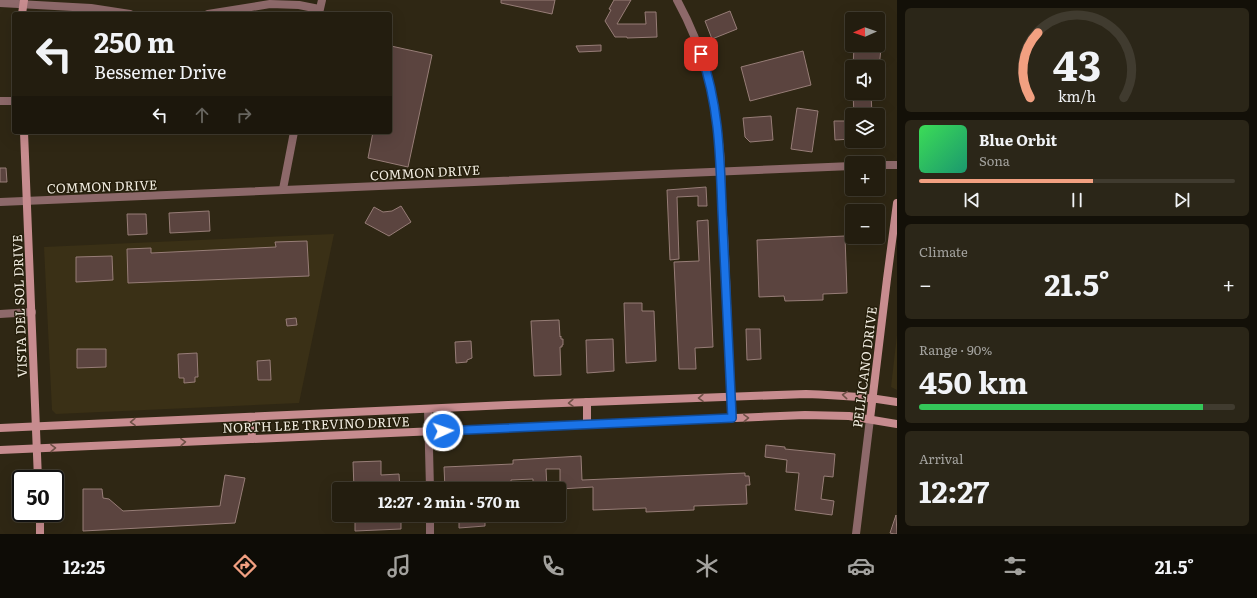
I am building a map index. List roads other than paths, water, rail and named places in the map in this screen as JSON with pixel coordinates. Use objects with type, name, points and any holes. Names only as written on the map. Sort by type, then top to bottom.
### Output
[{"type":"main road","name":"VISTA DEL SOL DRIVE","points":[[24,134],[38,470]]},
{"type":"main road","name":"PELLICANO DRIVE","points":[[870,419],[886,279],[897,204]]},
{"type":"main road","name":"NORTH LEE TREVINO DRIVE","points":[[0,428],[587,402],[810,394],[832,394],[897,402]]},
{"type":"main road","points":[[586,425],[587,402]]},
{"type":"main road","name":"NORTH LEE TREVINO DRIVE","points":[[0,450],[732,418],[833,415],[897,424]]},
{"type":"main road","points":[[251,417],[252,439]]},
{"type":"main road","points":[[40,522],[40,534]]},
{"type":"street","points":[[220,12],[270,4],[299,5],[319,11],[322,0]]},
{"type":"street","points":[[677,0],[694,35],[704,61],[712,94],[720,152],[732,418]]},
{"type":"street","points":[[0,3],[24,3],[91,8],[117,12]]},
{"type":"street","points":[[0,101],[12,101]]},
{"type":"street","points":[[283,189],[294,134]]},
{"type":"street","points":[[885,165],[897,165]]},
{"type":"street","name":"COMMON DRIVE","points":[[0,202],[845,166]]},
{"type":"street","points":[[0,314],[32,312]]},
{"type":"street","points":[[428,409],[430,482]]},
{"type":"street","name":"PELLICANO DRIVE","points":[[856,534],[870,419]]},
{"type":"street","points":[[430,522],[430,534]]}]
